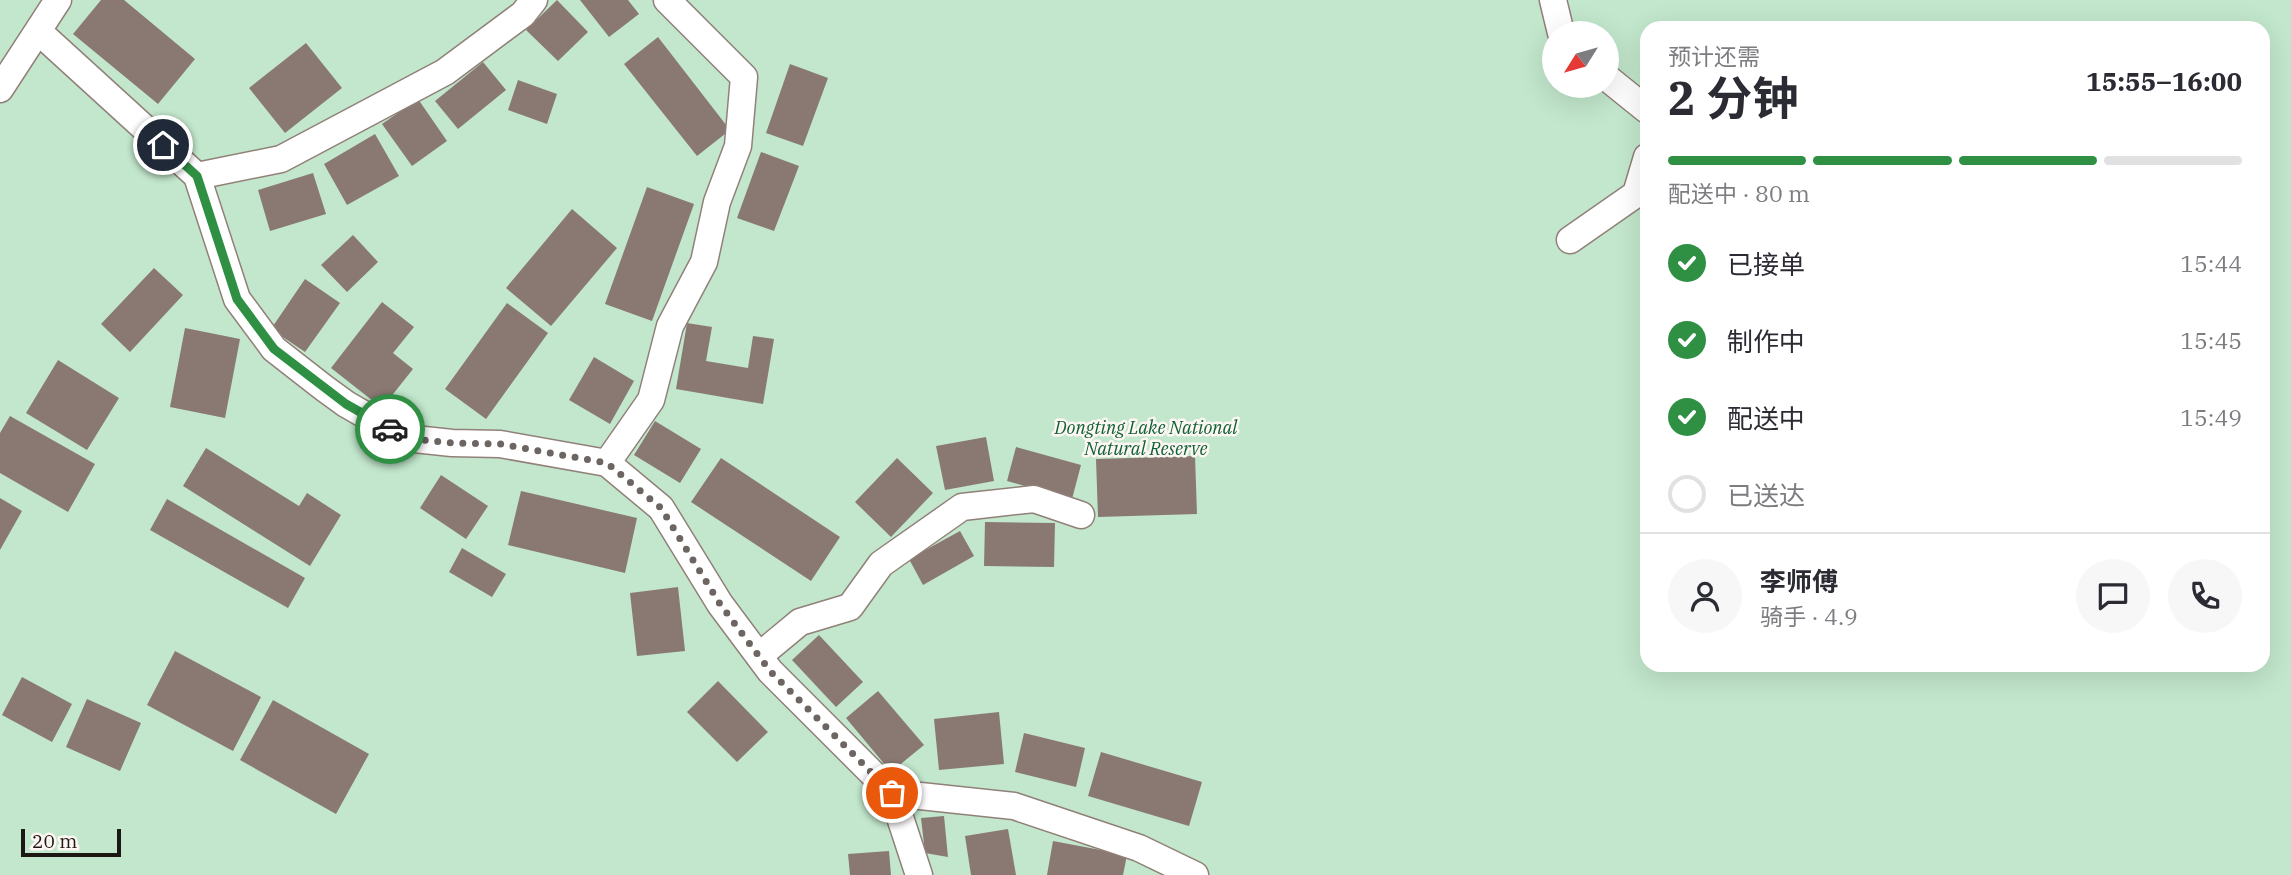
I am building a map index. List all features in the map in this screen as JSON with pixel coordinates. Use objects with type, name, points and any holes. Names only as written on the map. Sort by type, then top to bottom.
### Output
[{"type":"street","points":[[0,89],[58,0]]},
{"type":"street","points":[[197,176],[281,159],[445,72],[523,14],[534,0]]},
{"type":"street","points":[[607,463],[651,400],[670,326],[704,262],[717,202],[738,146],[744,77],[667,0]]},
{"type":"street","points":[[1553,0],[1558,21]]},
{"type":"street","points":[[38,31],[197,176],[237,299],[274,349],[346,404],[405,438],[500,444],[607,463],[661,508],[720,604],[770,671],[892,793],[919,875]]},
{"type":"street","points":[[1619,87],[1640,104]]},
{"type":"street","points":[[1570,240],[1636,194],[1640,181]]},
{"type":"street","points":[[759,656],[800,622],[850,607],[881,564],[962,507],[1034,499],[1081,515]]},
{"type":"street","points":[[892,793],[1014,806],[1139,848],[1195,875]]},
{"type":"green space","name":"Dongting Lake National Natural Reserve","points":[[0,0],[2291,0],[2291,875],[0,875]]},
{"type":"building","points":[[101,0],[124,0],[195,59],[158,104],[73,34]]},
{"type":"building","points":[[557,0],[588,32],[558,61],[526,30]]},
{"type":"building","points":[[580,0],[628,0],[639,14],[609,37]]},
{"type":"building","points":[[658,37],[730,130],[697,156],[624,64]]},
{"type":"building","points":[[306,43],[342,88],[285,133],[249,88]]},
{"type":"building","points":[[483,62],[506,90],[458,129],[435,101]]},
{"type":"building","points":[[790,64],[828,78],[803,146],[766,133]]},
{"type":"building","points":[[518,80],[557,94],[547,124],[508,110]]},
{"type":"building","points":[[418,99],[447,141],[412,166],[382,124]]},
{"type":"building","points":[[375,134],[399,176],[347,205],[324,164]]},
{"type":"building","points":[[761,152],[799,166],[774,231],[737,218]]},
{"type":"building","points":[[313,173],[326,214],[270,231],[258,190]]},
{"type":"building","points":[[647,187],[694,204],[652,321],[605,304]]},
{"type":"building","points":[[572,209],[617,248],[551,326],[506,288]]},
{"type":"building","points":[[353,235],[378,262],[347,292],[321,265]]},
{"type":"building","points":[[154,268],[183,295],[130,352],[101,324]]},
{"type":"building","points":[[305,279],[340,303],[305,352],[271,329]]},
{"type":"building","points":[[382,302],[414,327],[393,353],[413,369],[382,408],[331,368]]},
{"type":"building","points":[[507,303],[548,333],[486,419],[445,389]]},
{"type":"building","points":[[687,323],[712,327],[706,361],[748,368],[753,336],[774,339],[763,404],[676,389]]},
{"type":"building","points":[[185,328],[240,339],[225,418],[170,407]]},
{"type":"building","points":[[594,357],[634,381],[610,424],[569,400]]},
{"type":"building","points":[[58,360],[119,398],[87,450],[26,413]]},
{"type":"building","points":[[10,416],[95,464],[68,512],[0,473],[0,433]]},
{"type":"building","points":[[655,421],[701,449],[680,483],[634,455]]},
{"type":"building","points":[[986,437],[994,481],[945,490],[936,446]]},
{"type":"building","points":[[1016,447],[1081,465],[1072,499],[1007,481]]},
{"type":"building","points":[[206,448],[299,506],[307,493],[341,515],[310,566],[183,486]]},
{"type":"building","points":[[1195,456],[1197,514],[1098,517],[1096,459]]},
{"type":"building","points":[[721,458],[840,537],[811,581],[691,502]]},
{"type":"building","points":[[897,458],[933,493],[891,537],[855,502]]},
{"type":"building","points":[[441,475],[488,506],[466,539],[420,508]]},
{"type":"building","points":[[521,491],[637,518],[625,573],[508,545]]},
{"type":"building","points":[[0,498],[22,511],[0,550]]},
{"type":"building","points":[[167,499],[305,578],[288,608],[150,530]]},
{"type":"building","points":[[985,522],[1055,523],[1054,567],[984,566]]},
{"type":"building","points":[[960,531],[974,556],[923,585],[909,559]]},
{"type":"building","points":[[462,548],[506,574],[492,597],[449,572]]},
{"type":"building","points":[[678,587],[685,651],[637,656],[630,593]]},
{"type":"building","points":[[819,635],[863,682],[836,707],[792,660]]},
{"type":"building","points":[[175,651],[261,697],[233,751],[147,705]]},
{"type":"building","points":[[22,677],[72,704],[52,742],[2,715]]},
{"type":"building","points":[[718,681],[768,732],[737,762],[687,712]]},
{"type":"building","points":[[878,691],[924,745],[891,772],[846,718]]},
{"type":"building","points":[[87,699],[141,723],[120,771],[66,747]]},
{"type":"building","points":[[273,700],[369,754],[336,814],[240,760]]},
{"type":"building","points":[[999,712],[1004,764],[939,770],[934,719]]},
{"type":"building","points":[[1024,733],[1085,748],[1076,787],[1015,772]]},
{"type":"building","points":[[1101,752],[1202,782],[1189,826],[1088,796]]},
{"type":"building","points":[[944,816],[948,857],[925,853],[921,818]]},
{"type":"building","points":[[1008,829],[1016,875],[971,875],[965,836]]},
{"type":"building","points":[[1053,841],[1127,855],[1123,875],[1047,875]]},
{"type":"building","points":[[889,851],[891,875],[850,875],[848,854]]},
{"type":"way so far","points":[[390,429],[405,438],[500,444],[607,463],[661,508],[720,604],[770,671],[892,793]]},
{"type":"route","points":[[163,145],[197,176],[237,299],[274,349],[346,404],[390,429]]}]
